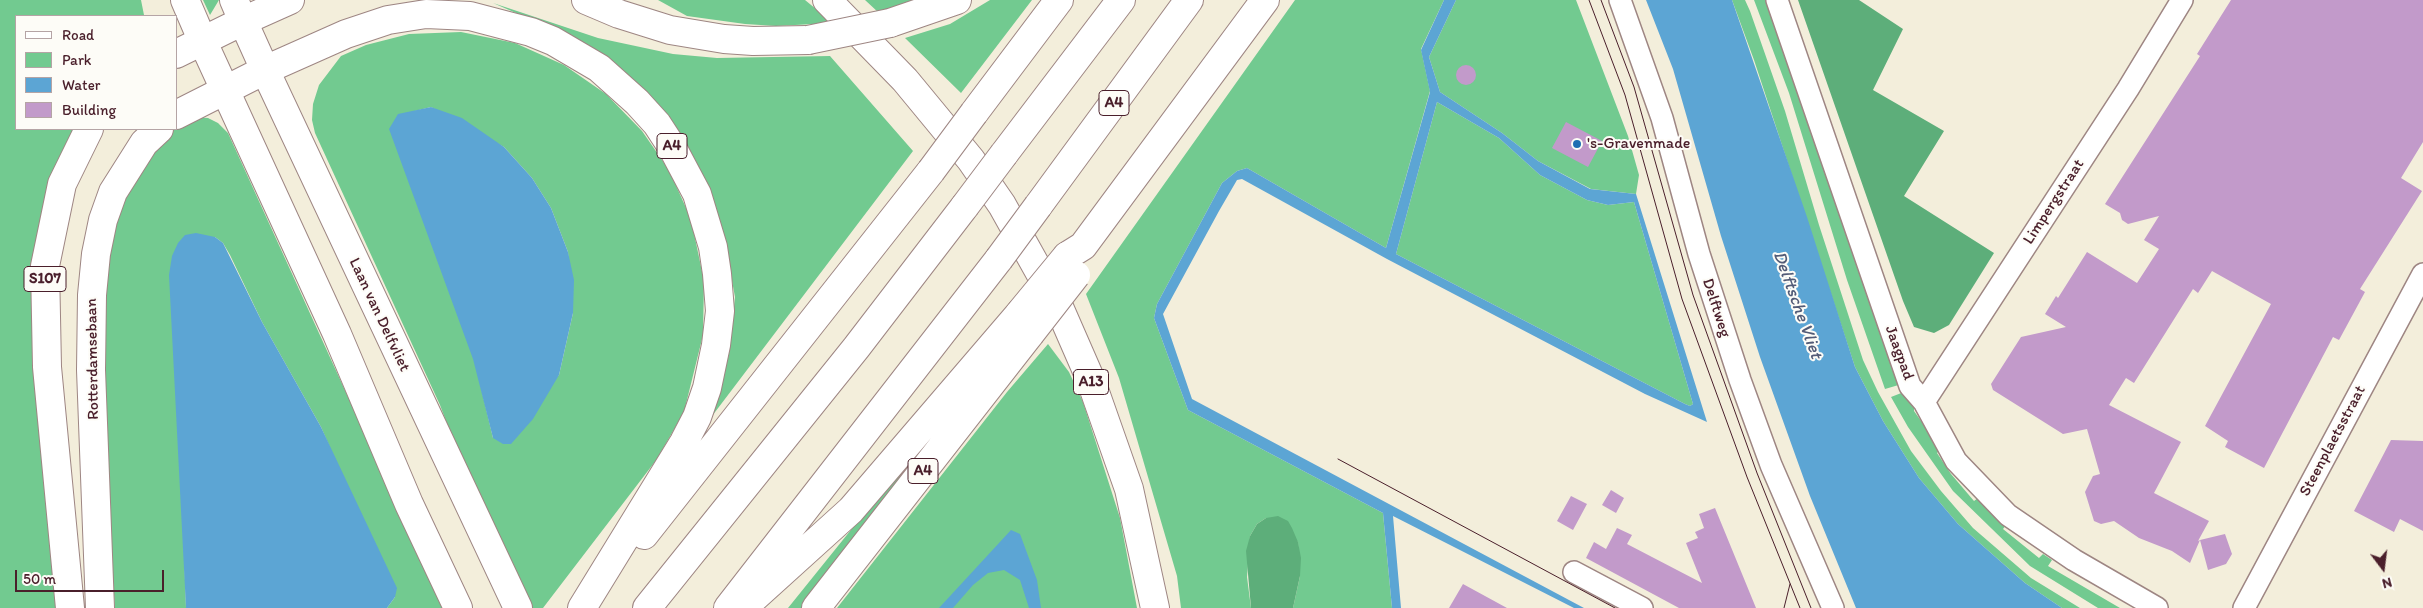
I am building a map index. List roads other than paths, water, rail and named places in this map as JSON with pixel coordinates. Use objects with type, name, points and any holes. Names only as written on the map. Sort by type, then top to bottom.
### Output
[{"type":"main road","points":[[184,0],[224,91],[337,334],[409,504],[458,608]]},
{"type":"main road","points":[[178,53],[203,42],[239,11],[290,0]]},
{"type":"main road","points":[[586,0],[619,14],[670,30],[753,41],[808,40],[890,24],[957,0]]},
{"type":"main road","name":"A13","points":[[827,0],[905,80],[971,160],[1002,205],[1059,307],[1090,378],[1129,489],[1155,608]]},
{"type":"main road","name":"A4","points":[[583,608],[682,487],[931,171],[1059,0]]},
{"type":"main road","points":[[647,608],[850,355],[1121,0]]},
{"type":"main road","name":"A4","points":[[728,608],[999,259],[1189,0]]},
{"type":"main road","name":"A4","points":[[816,608],[1265,0]]},
{"type":"main road","name":"Laan van Delfvliet","points":[[239,11],[518,608]]},
{"type":"main road","name":"A4","points":[[265,70],[346,34],[388,20],[426,14],[470,16],[500,22],[538,35],[599,68],[637,102],[657,124],[672,147],[697,194],[713,247],[718,274],[720,311],[716,345],[707,388],[692,426],[583,608]]},
{"type":"main road","points":[[178,114],[265,70]]},
{"type":"main road","name":"S107","points":[[70,608],[47,367],[46,266],[62,184],[88,130]]},
{"type":"main road","name":"Rotterdamsebaan","points":[[100,608],[91,370],[92,295],[96,254],[103,220],[113,192],[144,144],[158,130]]},
{"type":"main road","name":"A4","points":[[742,608],[851,510],[1025,324]]},
{"type":"street","name":"Delftweg","points":[[1620,0],[1662,118],[1699,254],[1740,380],[1772,464],[1833,608]]},
{"type":"street","name":"Jaagpad","points":[[1777,0],[1910,386],[1924,402],[1956,461],[2008,515],[2074,560],[2157,608]]},
{"type":"street","name":"Limpergstraat","points":[[1924,402],[2128,89],[2182,0]]},
{"type":"street","name":"Steenplaetsstraat","points":[[2244,608],[2423,274]]},
{"type":"street","points":[[1574,572],[1642,608]]},
{"type":"water","points":[[1444,0],[1456,0],[1429,57],[1440,92],[1502,133],[1538,161],[1590,189],[1636,194],[1707,422],[1645,394],[1387,259],[1242,179],[1237,180],[1163,314],[1192,399],[1584,608],[1574,608],[1393,516],[1401,608],[1392,608],[1383,513],[1188,410],[1154,318],[1157,304],[1222,183],[1237,171],[1247,168],[1386,248],[1430,92],[1421,50]],"holes":[[[1437,102],[1499,138],[1540,175],[1587,200],[1608,205],[1634,202],[1693,404],[1690,406],[1685,404],[1396,254]]]},
{"type":"water","name":"Delftsche Vliet","points":[[1646,0],[1732,0],[1807,217],[1855,367],[1883,421],[1919,478],[1958,524],[2025,583],[2062,608],[1856,608],[1810,496],[1760,357],[1721,236],[1673,69]]},
{"type":"water","points":[[431,107],[462,118],[504,147],[532,178],[551,208],[568,252],[574,280],[573,313],[559,375],[533,419],[511,444],[503,444],[493,438],[473,359],[389,129],[398,114]]},
{"type":"water","points":[[196,233],[215,237],[223,243],[262,322],[321,427],[397,588],[395,597],[387,608],[186,608],[169,275],[172,256],[178,243],[185,235]]},
{"type":"water","points":[[1011,530],[1020,534],[1037,580],[1041,608],[1029,608],[1020,580],[1004,570],[988,573],[973,585],[953,608],[939,608]]},
{"type":"tram line","points":[[1589,0],[1625,95],[1682,299],[1747,477],[1800,608]]},
{"type":"tram line","points":[[1601,0],[1634,87],[1693,295],[1757,473],[1811,608]]},
{"type":"tram line","points":[[1338,459],[1615,608]]},
{"type":"tram line","points":[[1784,608],[1790,584]]},
{"type":"place","name":"'s-Gravenmade","points":[[1577,144]]}]
